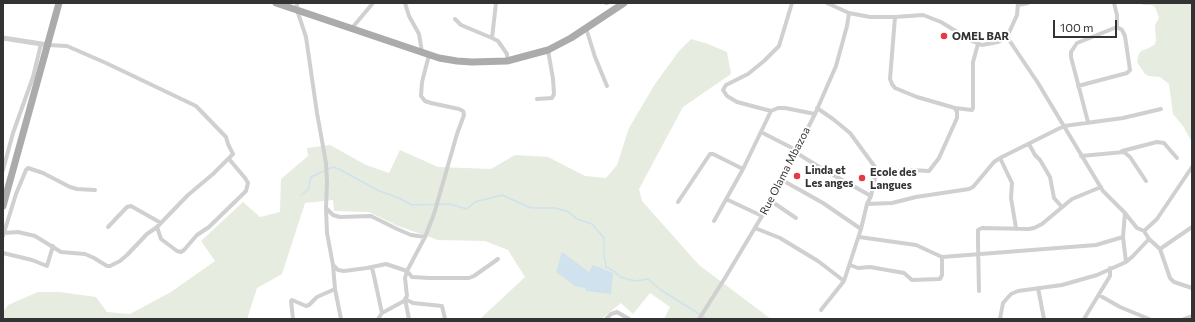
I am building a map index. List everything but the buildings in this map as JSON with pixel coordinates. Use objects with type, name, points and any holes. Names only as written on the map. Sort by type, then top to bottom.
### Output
[{"type":"main road","points":[[3,206],[45,45],[59,3]]},
{"type":"main road","points":[[276,3],[297,6],[352,28],[429,55],[457,61],[507,61],[548,50],[586,28],[619,4]]},
{"type":"street","points":[[352,28],[373,3]]},
{"type":"street","points":[[405,3],[409,16],[419,34],[422,52]]},
{"type":"street","points":[[492,38],[496,3]]},
{"type":"street","points":[[792,3],[779,46],[748,74],[726,85],[723,90],[727,96],[737,102],[771,111],[778,108],[785,108],[815,114]]},
{"type":"street","points":[[827,3],[849,13],[870,17],[923,15],[940,22],[965,38],[982,45],[998,42],[1007,36],[1017,15],[1018,4],[1028,3]]},
{"type":"street","points":[[1078,86],[1127,73],[1130,70],[1125,36],[1122,30],[1118,27],[1118,15],[1114,3]]},
{"type":"street","points":[[297,6],[306,37],[326,163],[328,182],[326,208],[327,232],[341,319]]},
{"type":"street","name":"Rue Olama Mbazoa","points":[[699,319],[771,201],[815,114],[839,57],[849,13]]},
{"type":"street","points":[[895,17],[890,79],[895,88],[917,97],[955,108],[972,110],[973,62],[978,44]]},
{"type":"street","points":[[456,19],[461,25],[498,41],[506,51],[507,61]]},
{"type":"street","points":[[1088,122],[1071,57],[1073,48],[1077,43],[1118,27]]},
{"type":"street","points":[[586,28],[594,57],[607,86]]},
{"type":"street","points":[[1007,36],[1064,126],[1100,187],[1137,228],[1144,231],[1160,249],[1170,278],[1174,282],[1192,288]]},
{"type":"street","points":[[3,38],[45,45],[67,46],[196,106],[226,137],[233,154],[120,261],[110,266],[107,266],[89,256],[61,252],[35,236],[26,233],[4,235],[16,194],[28,168],[43,173],[70,187],[95,190]]},
{"type":"street","points":[[3,170],[13,133],[45,45]]},
{"type":"street","points":[[537,99],[552,98],[554,94],[548,50]]},
{"type":"street","points":[[409,319],[405,299],[407,296],[405,278],[407,271],[425,237],[434,214],[464,115],[463,111],[459,109],[431,103],[421,96],[422,82],[429,55]]},
{"type":"street","points":[[817,108],[850,133],[875,167],[876,173],[859,237],[844,281],[821,310]]},
{"type":"street","points":[[876,173],[910,170],[929,171],[939,158],[957,118],[955,108]]},
{"type":"street","points":[[867,204],[892,203],[969,189],[994,162],[1000,158],[1064,126],[1123,118],[1161,109]]},
{"type":"street","points":[[714,221],[743,168],[771,111]]},
{"type":"street","points":[[761,132],[871,196]]},
{"type":"street","points":[[1081,156],[1120,151],[1157,142],[1164,143],[1177,158]]},
{"type":"street","points":[[1029,144],[1050,176],[1054,198],[1062,207]]},
{"type":"street","points":[[1120,151],[1127,153],[1146,180]]},
{"type":"street","points":[[678,202],[710,154],[743,168]]},
{"type":"street","points":[[1000,158],[1012,183],[1011,198],[1016,228]]},
{"type":"street","points":[[157,227],[161,239],[180,252],[184,250],[197,234],[209,227],[246,191],[248,183],[228,159]]},
{"type":"street","points":[[1144,231],[1157,219],[1192,167]]},
{"type":"street","points":[[782,180],[822,203],[861,229]]},
{"type":"street","points":[[979,291],[978,230],[982,228],[1034,228],[1042,224],[1072,199],[1100,187]]},
{"type":"street","points":[[726,199],[762,216]]},
{"type":"street","points":[[771,201],[796,218]]},
{"type":"street","points":[[108,227],[127,207],[131,206],[161,223]]},
{"type":"street","points":[[326,208],[333,215],[340,217],[372,216],[411,235],[425,237]]},
{"type":"street","points":[[1125,213],[1124,237],[1126,262]]},
{"type":"street","points":[[1160,249],[1192,227]]},
{"type":"street","points":[[755,228],[780,238],[818,261],[844,281]]},
{"type":"street","points":[[859,237],[916,244],[942,256],[1096,244],[1124,237]]},
{"type":"street","points":[[1000,319],[1003,303],[1008,297],[1018,291],[1062,285],[1097,275],[1126,262],[1150,239]]},
{"type":"street","points":[[3,253],[32,260],[47,266],[53,246]]},
{"type":"street","points":[[850,265],[858,268],[870,267],[904,272],[912,280],[940,279],[942,275],[942,256]]},
{"type":"street","points":[[333,265],[338,270],[344,271],[372,268],[386,264],[407,271],[412,277],[469,278],[498,259]]},
{"type":"street","points":[[372,268],[382,313]]},
{"type":"street","points":[[1084,319],[1110,276],[1110,268]]},
{"type":"street","points":[[1038,288],[1044,319]]},
{"type":"street","points":[[293,319],[292,300],[306,306],[317,297],[335,289]]},
{"type":"street","points":[[1099,295],[1120,308],[1142,318],[1149,319]]},
{"type":"street","points":[[378,319],[382,313],[405,299]]},
{"type":"street","points":[[405,299],[413,303],[442,306],[445,319]]},
{"type":"street","points":[[606,319],[611,314],[617,312],[629,319]]},
{"type":"street","points":[[1184,319],[1192,316]]},
{"type":"shaded area","points":[[1137,3],[1192,3],[1192,142],[1183,126],[1173,114],[1169,84],[1160,77],[1145,74],[1137,62],[1141,51],[1155,44],[1155,25],[1159,18],[1155,7],[1152,5]]},
{"type":"shaded area","points":[[691,39],[727,52],[731,74],[683,107],[639,189],[642,201],[699,265],[771,319],[664,319],[670,307],[650,293],[633,314],[621,303],[601,319],[480,319],[525,277],[508,250],[485,241],[438,240],[398,226],[369,212],[334,211],[333,200],[305,203],[282,274],[257,288],[247,319],[3,319],[3,312],[8,305],[38,292],[60,292],[96,297],[107,312],[130,314],[171,292],[215,261],[201,241],[243,202],[260,217],[280,212],[281,179],[308,156],[307,148],[330,145],[366,165],[389,173],[400,150],[438,167],[491,169],[515,155],[548,157],[585,176],[606,178],[617,165],[629,128],[655,84],[679,51]]},
{"type":"water","points":[[562,252],[589,272],[593,265],[613,273],[611,294],[586,291],[585,288],[575,286],[556,272]]},
{"type":"waterway","points":[[301,195],[308,190],[311,177],[333,167],[377,190],[399,198],[412,205],[449,204],[467,209],[475,202],[502,195],[531,208],[554,208],[567,211],[577,219],[592,224],[604,238],[606,267],[620,277],[635,281],[648,279],[661,290],[707,319]]},
{"type":"place","name":"OMEL BAR","points":[[944,36]]},
{"type":"place","name":"Linda et Les anges","points":[[797,176]]},
{"type":"place","name":"Ecole des Langues","points":[[862,178]]}]
